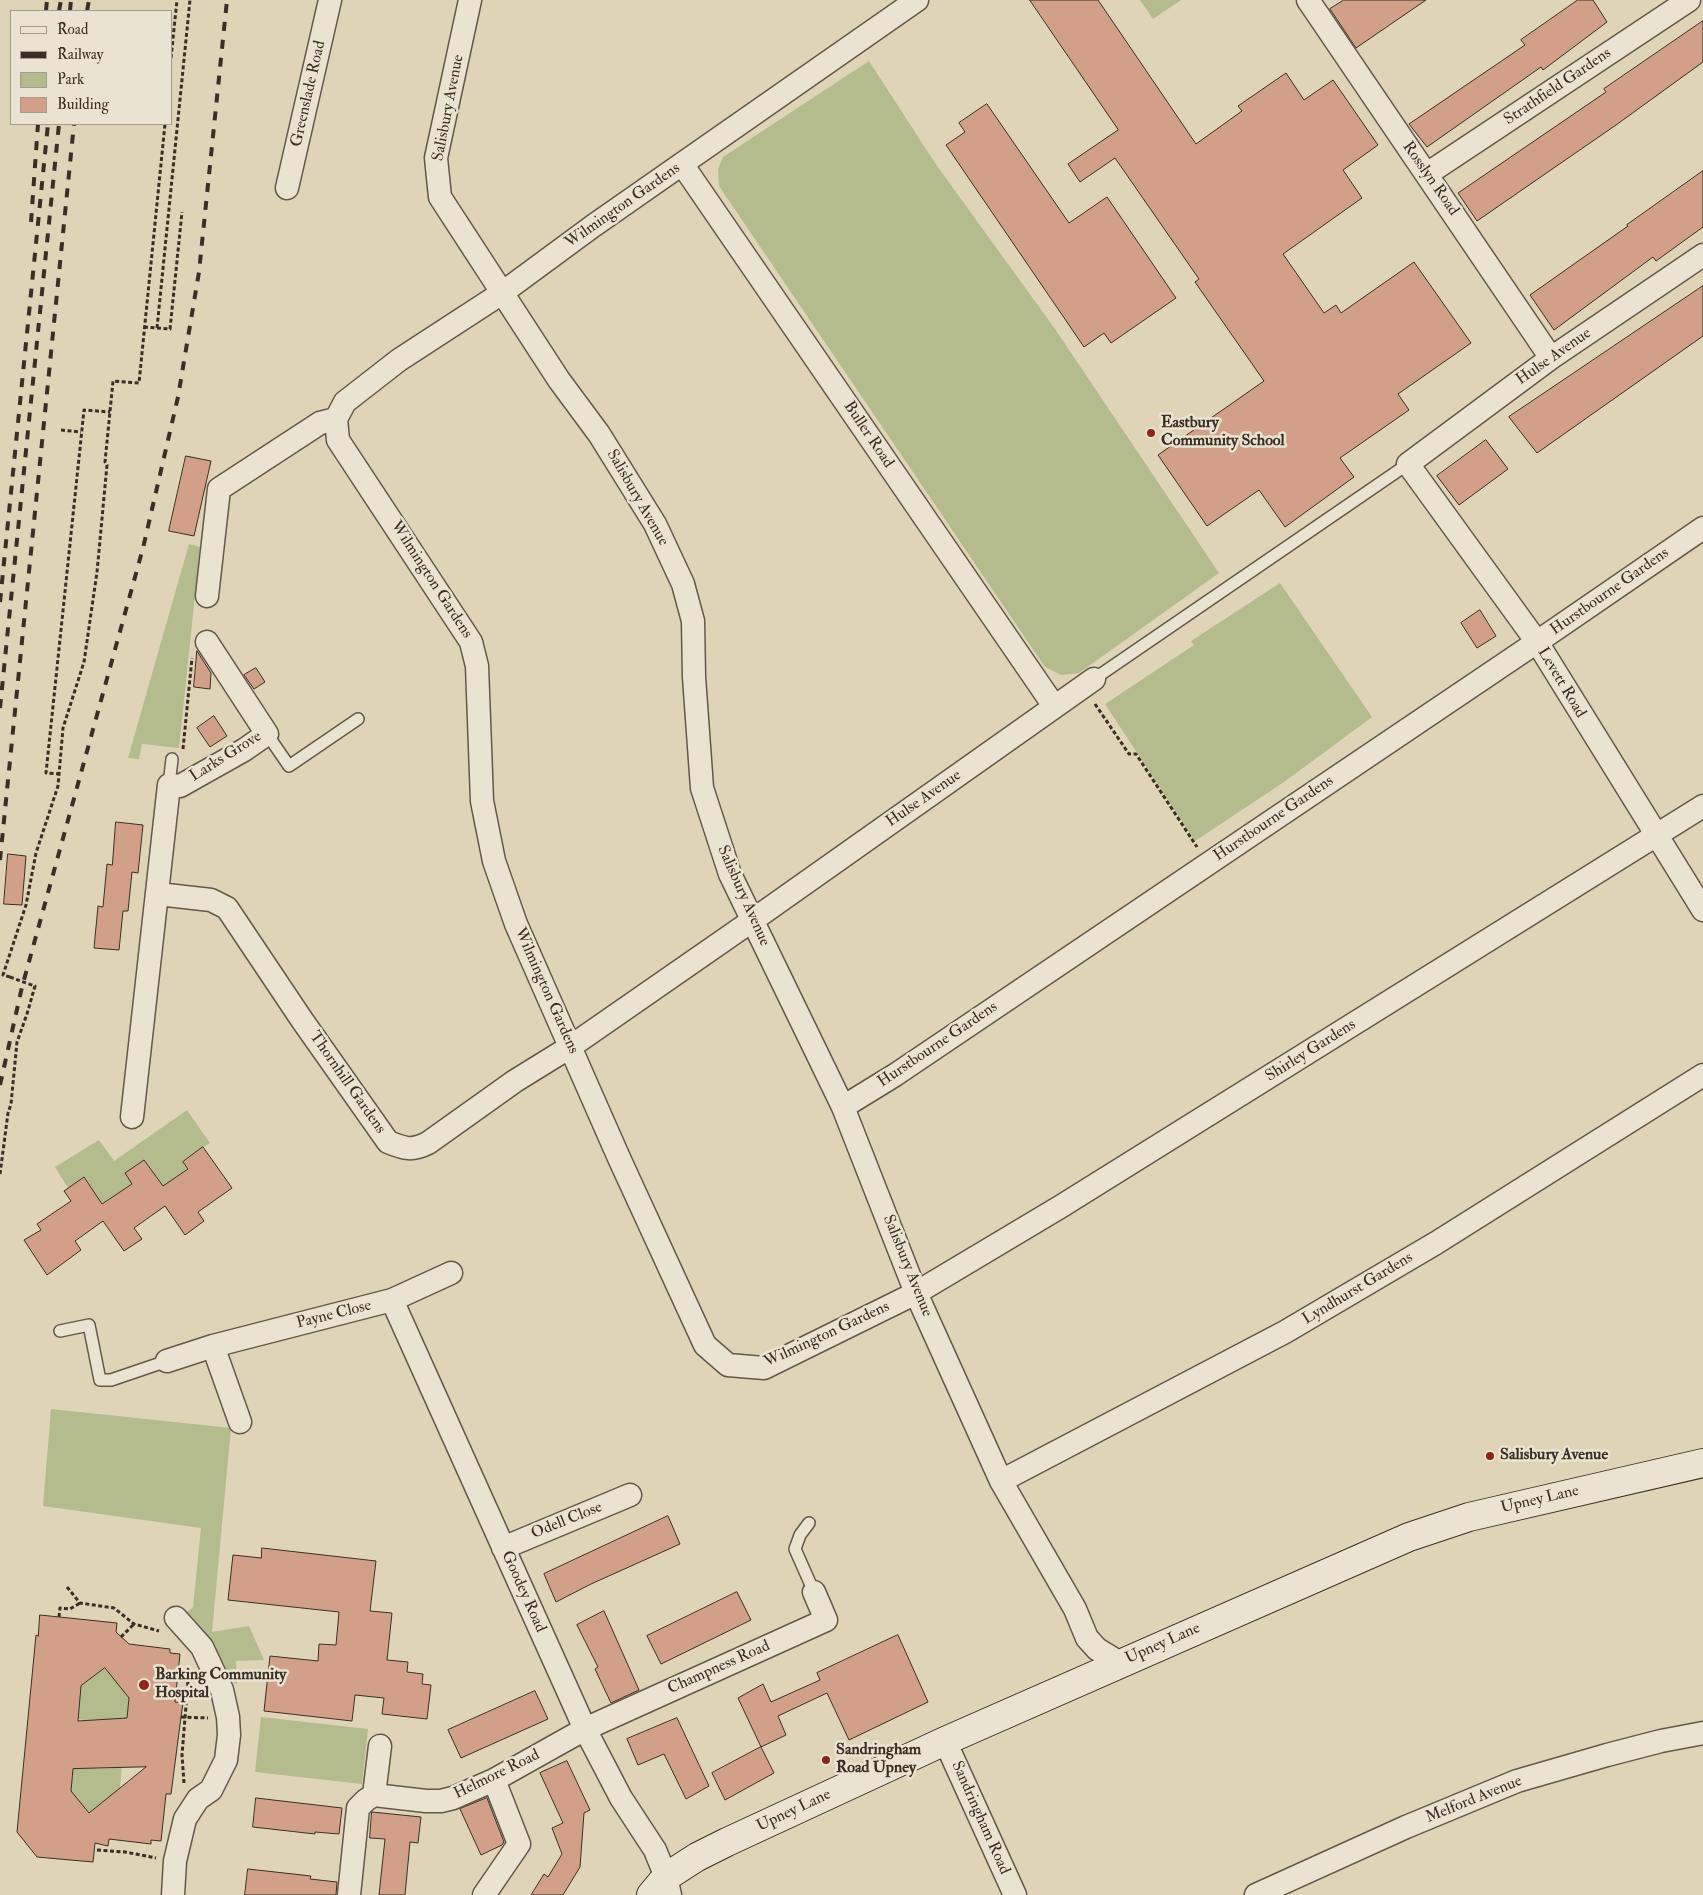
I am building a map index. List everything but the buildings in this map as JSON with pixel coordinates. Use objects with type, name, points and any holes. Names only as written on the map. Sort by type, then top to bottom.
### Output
[{"type":"street","name":"Greenslade Road","points":[[287,188],[330,0]]},
{"type":"street","name":"Salisbury Avenue","points":[[470,0],[436,158],[440,197],[559,380],[599,434],[655,524],[683,584],[694,621],[694,677],[702,788],[730,874],[754,920],[843,1107],[916,1293],[1001,1481],[1075,1609],[1087,1638],[1097,1649],[1120,1663]]},
{"type":"street","name":"Wilmington Gardens","points":[[916,1293],[764,1368],[728,1365],[705,1345],[619,1158],[516,924],[494,861],[482,801],[477,666],[471,642],[338,440],[336,419],[345,402],[399,360],[502,293],[682,164],[917,0]]},
{"type":"street","name":"Rosslyn Road","points":[[1308,0],[1551,358]]},
{"type":"street","name":"Strathfield Gardens","points":[[1427,174],[1689,0]]},
{"type":"street","name":"Buller Road","points":[[682,164],[1054,706]]},
{"type":"street","name":"Hulse Avenue","points":[[1408,464],[1551,358],[1703,255]]},
{"type":"street","points":[[207,596],[219,489],[320,423],[336,419]]},
{"type":"street","name":"Levett Road","points":[[1408,464],[1537,642],[1703,910]]},
{"type":"street","name":"Hurstbourne Gardens","points":[[843,1107],[895,1075],[1703,528]]},
{"type":"street","name":"Larks Grove","points":[[170,785],[180,786],[244,750],[267,734],[207,642]]},
{"type":"street","name":"Hulse Avenue","points":[[754,920],[1088,682]]},
{"type":"street","points":[[132,1117],[170,785]]},
{"type":"street","name":"Shirley Gardens","points":[[916,1293],[1069,1202],[1703,806]]},
{"type":"street","name":"Thornhill Gardens","points":[[158,894],[211,900],[227,908],[302,1020],[388,1142],[400,1147],[416,1149],[428,1143],[515,1081],[570,1047],[754,920]]},
{"type":"street","name":"Lyndhurst Gardens","points":[[1001,1481],[1286,1332],[1436,1242],[1703,1075]]},
{"type":"street","name":"Payne Close","points":[[167,1361],[214,1346],[392,1300],[451,1273]]},
{"type":"street","name":"Goodey Road","points":[[392,1300],[585,1730],[620,1798],[655,1850],[662,1889]]},
{"type":"street","points":[[214,1346],[240,1422]]},
{"type":"street","name":"Upney Lane","points":[[662,1889],[697,1857],[726,1842],[945,1741],[1410,1537],[1469,1517],[1703,1463]]},
{"type":"street","name":"Odell Close","points":[[504,1548],[630,1495]]},
{"type":"street","name":"Champness Road","points":[[585,1730],[826,1620],[814,1592]]},
{"type":"street","points":[[170,1625],[202,1647],[222,1690],[228,1717],[229,1735],[226,1760],[211,1790],[198,1799],[185,1819],[175,1861],[173,1895]]},
{"type":"street","name":"Helmore Road","points":[[374,1795],[441,1801],[494,1780],[585,1730]]},
{"type":"street","name":"Melford Avenue","points":[[1256,1895],[1406,1827],[1517,1781],[1625,1750],[1703,1733]]},
{"type":"street","name":"Sandringham Road","points":[[945,1741],[1015,1895]]},
{"type":"street","points":[[349,1895],[358,1808],[374,1795],[384,1747]]},
{"type":"street","points":[[484,1895],[518,1844],[494,1780]]},
{"type":"lane","points":[[1088,682],[1408,464]]},
{"type":"lane","points":[[267,734],[289,766],[358,719]]},
{"type":"lane","points":[[170,785],[172,759]]},
{"type":"lane","points":[[60,1331],[89,1326],[100,1380],[111,1380],[167,1361]]},
{"type":"lane","points":[[809,1524],[800,1535],[795,1548],[814,1592]]},
{"type":"path","points":[[172,48],[177,0]]},
{"type":"path","points":[[157,328],[190,0]]},
{"type":"path","points":[[0,1174],[10,1104],[14,1055],[35,986],[3,975],[26,905],[36,853],[56,795],[64,728],[84,662],[97,572],[107,465],[104,462],[113,381],[139,383],[165,125]]},
{"type":"path","points":[[144,326],[170,329],[182,212]]},
{"type":"path","points":[[60,774],[46,773],[84,410],[110,412]]},
{"type":"path","points":[[61,430],[81,432]]},
{"type":"path","points":[[1088,682],[1129,754],[1136,754],[1208,864]]},
{"type":"path","points":[[67,1587],[80,1603]]},
{"type":"path","points":[[59,1617],[60,1608],[70,1609],[80,1603],[114,1608],[134,1624],[170,1625]]},
{"type":"path","points":[[121,1637],[134,1624]]},
{"type":"path","points":[[184,1788],[182,1755],[190,1662]]},
{"type":"path","points":[[97,1850],[125,1852],[175,1861]]},
{"type":"green space","points":[[1140,0],[1181,0],[1153,19]]},
{"type":"green space","points":[[869,61],[935,163],[1055,329],[1219,573],[1079,673],[1061,675],[1045,667],[719,186],[718,169],[723,157]]},
{"type":"green space","points":[[189,544],[200,547],[179,748],[142,744],[139,759],[128,758]]},
{"type":"green space","points":[[1280,583],[1372,717],[1284,782],[1195,841],[1105,704],[1194,645],[1191,641]]},
{"type":"green space","points":[[187,1110],[210,1143],[183,1161],[188,1169],[163,1186],[144,1160],[125,1173],[132,1184],[102,1204],[84,1178],[68,1188],[55,1167],[99,1140],[114,1161]]},
{"type":"green space","points":[[51,1409],[231,1428],[212,1632],[249,1626],[264,1660],[236,1661],[237,1684],[230,1680],[205,1634],[185,1614],[193,1607],[201,1528],[43,1506]]},
{"type":"green space","points":[[103,1669],[111,1670],[129,1698],[126,1725],[78,1719],[81,1686]]},
{"type":"green space","points":[[261,1717],[368,1729],[362,1784],[255,1772]]},
{"type":"green space","points":[[74,1758],[97,1769],[112,1768],[113,1762],[122,1764],[120,1788],[98,1806],[97,1813],[88,1812],[71,1791]]},
{"type":"railway","points":[[46,10],[47,0]]},
{"type":"railway","points":[[59,10],[61,0]]},
{"type":"railway","points":[[70,10],[71,0]]},
{"type":"railway","points":[[87,10],[89,0]]},
{"type":"railway","points":[[0,1085],[22,987],[143,548],[178,397],[199,272],[227,0]]},
{"type":"railway","points":[[31,222],[38,125]]},
{"type":"railway","points":[[0,602],[48,125]]},
{"type":"railway","points":[[0,708],[59,125]]},
{"type":"railway","points":[[0,860],[74,125]]},
{"type":"place","name":"Eastbury Community School","points":[[1151,433]]},
{"type":"place","name":"Salisbury Avenue","points":[[1490,1456]]},
{"type":"place","name":"Barking Community Hospital","points":[[144,1685]]},
{"type":"place","name":"Sandringham Road Upney","points":[[826,1760]]}]
